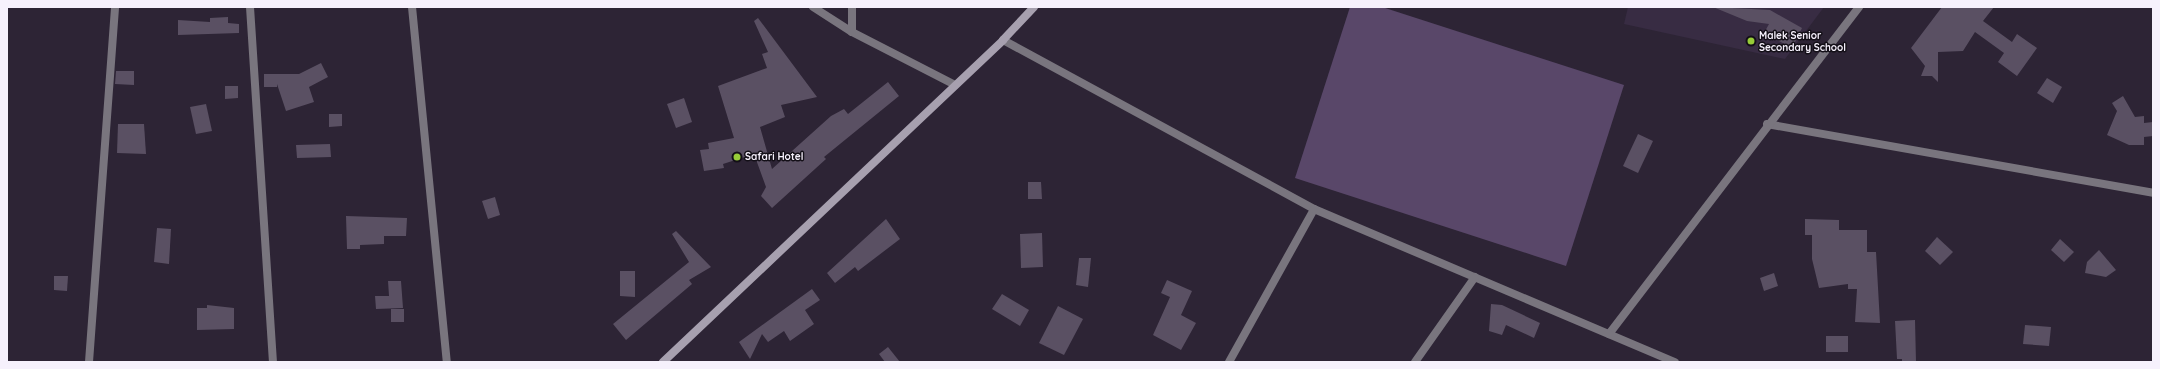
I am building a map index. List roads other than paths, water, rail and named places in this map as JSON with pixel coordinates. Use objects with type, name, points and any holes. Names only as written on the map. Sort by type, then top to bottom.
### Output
[{"type":"street","points":[[89,362],[115,7]]},
{"type":"street","points":[[250,7],[273,362]]},
{"type":"street","points":[[412,7],[447,362]]},
{"type":"street","points":[[813,7],[852,32],[955,85]]},
{"type":"street","points":[[852,7],[852,32]]},
{"type":"street","points":[[663,362],[1003,40],[1034,7]]},
{"type":"street","points":[[1609,334],[1767,124],[1859,7]]},
{"type":"street","points":[[1003,40],[1314,209],[1675,362]]},
{"type":"street","points":[[1767,124],[2153,193]]},
{"type":"street","points":[[1229,362],[1314,209]]},
{"type":"street","points":[[1415,362],[1475,277]]},
{"type":"place","name":"Malek Senior Secondary School","points":[[1751,41]]},
{"type":"place","name":"Safari Hotel","points":[[737,157]]}]
